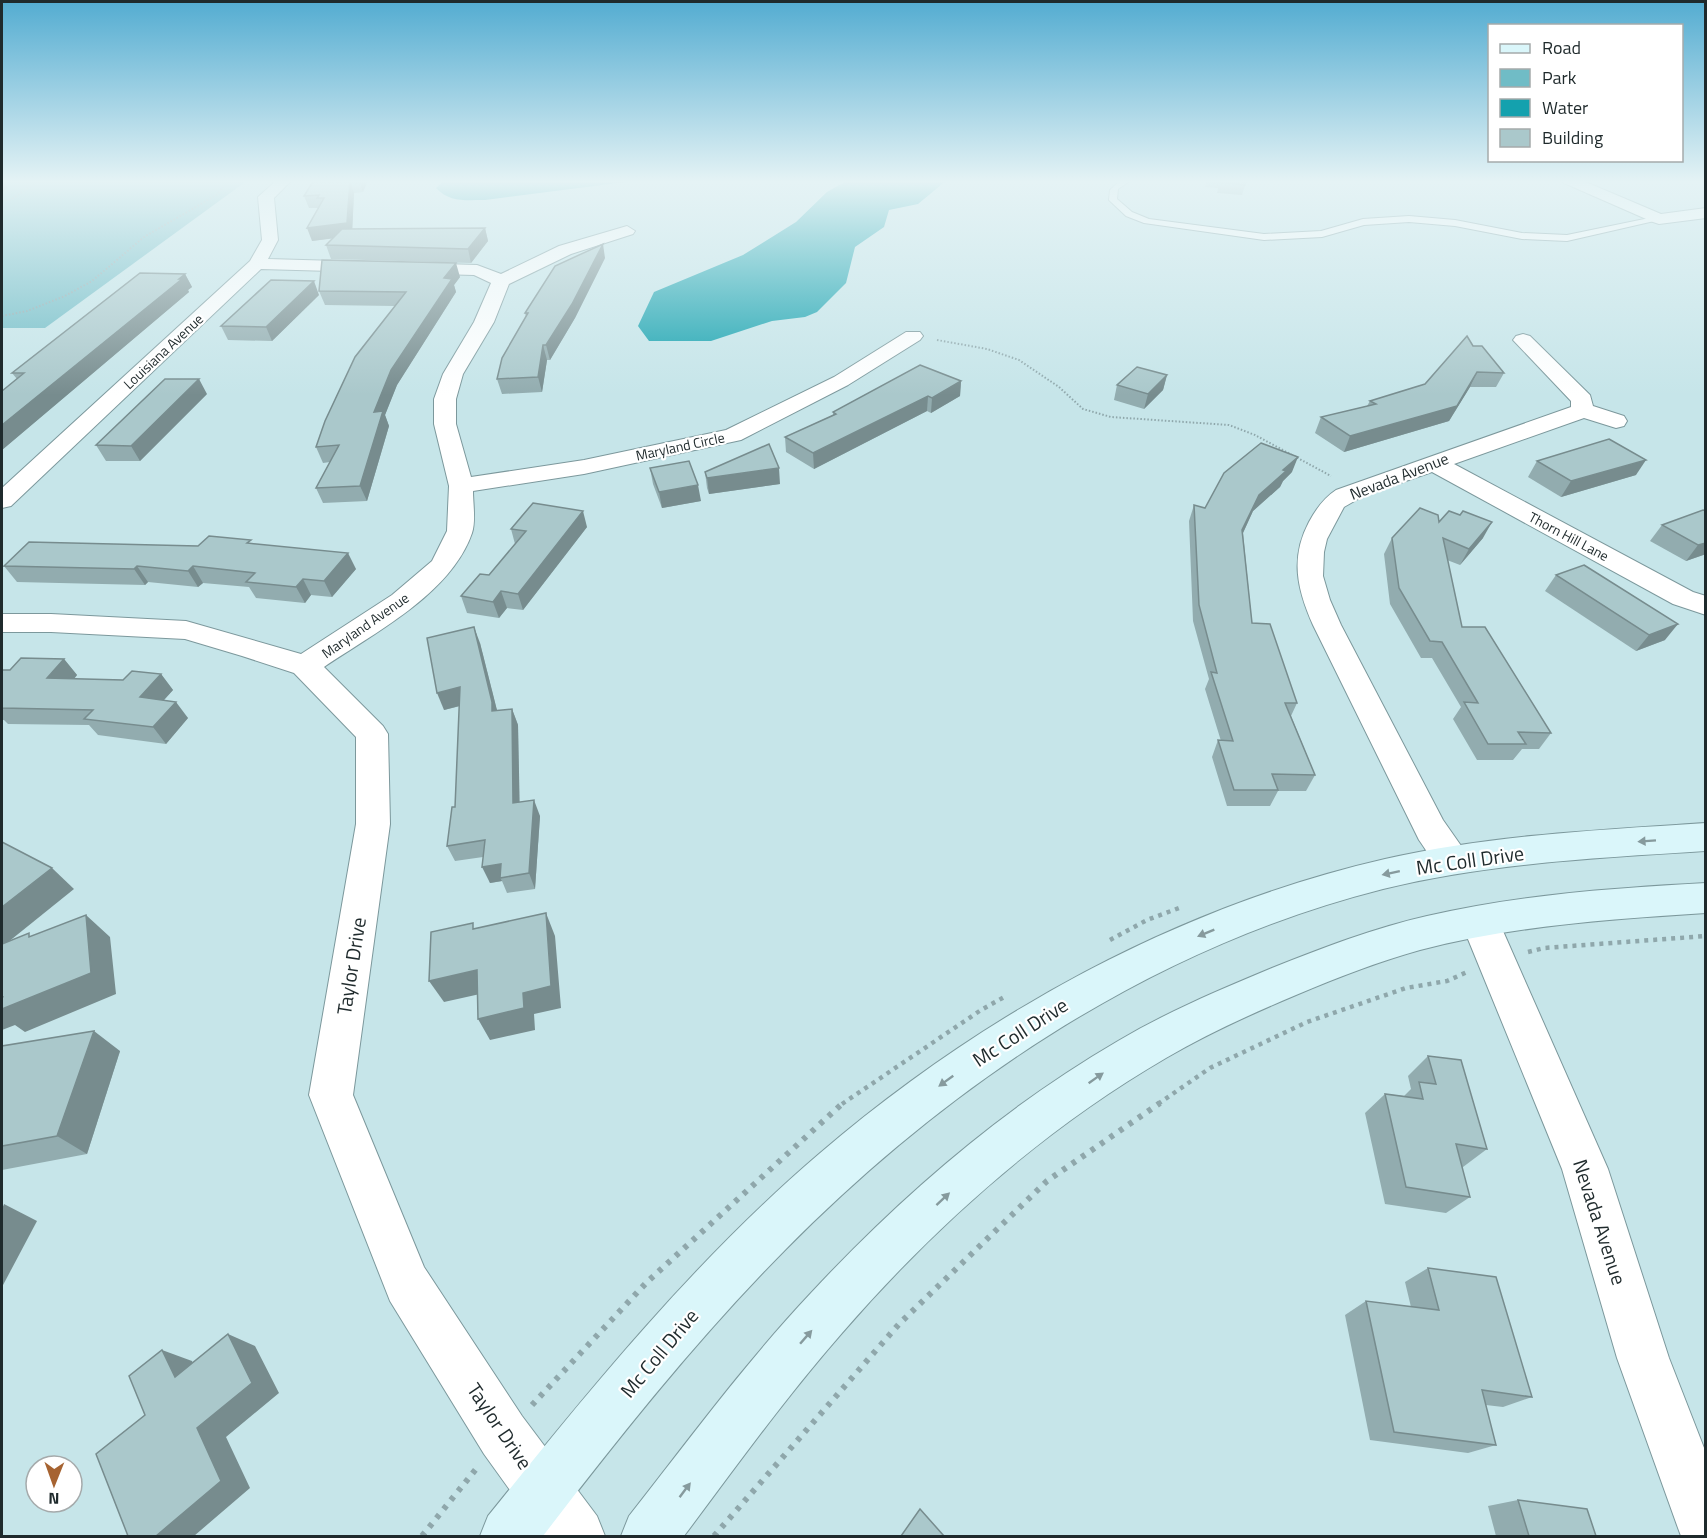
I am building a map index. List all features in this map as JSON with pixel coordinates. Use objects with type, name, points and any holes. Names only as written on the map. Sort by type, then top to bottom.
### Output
[{"type":"main road","name":"Mc Coll Drive","points":[[508,1536],[692,1313],[769,1232],[843,1163],[888,1125],[984,1053],[1063,1003],[1118,973],[1184,942],[1319,891],[1384,874],[1453,860],[1591,845],[1706,837]]},
{"type":"main road","points":[[649,1536],[756,1395],[827,1312],[966,1177],[1034,1123],[1111,1068],[1226,1006],[1355,953],[1425,933],[1488,940],[1629,902],[1706,898]]},
{"type":"street","name":"Louisiana Avenue","points":[[2,501],[257,264],[264,252]]},
{"type":"street","points":[[257,264],[477,270],[501,281],[561,252]]},
{"type":"street","name":"Maryland Avenue","points":[[305,666],[402,601],[443,564],[460,531],[461,486],[445,424],[445,399],[453,374],[484,322],[501,281]]},
{"type":"street","name":"Maryland Circle","points":[[461,486],[584,467],[733,435],[842,381],[913,336]]},
{"type":"street","points":[[1523,340],[1582,400],[1582,410],[1616,421]]},
{"type":"street","name":"Nevada Avenue","points":[[1453,860],[1431,830],[1313,597],[1308,567],[1313,539],[1335,502],[1356,490],[1571,416],[1582,410]]},
{"type":"street","name":"Thorn Hill Lane","points":[[1434,463],[1683,598],[1706,606]]},
{"type":"street","name":"Taylor Drive","points":[[2,623],[51,623],[186,630],[305,666],[372,734],[373,824],[331,1095],[407,1284],[503,1435],[545,1489],[577,1536]]},
{"type":"street","name":"Nevada Avenue","points":[[1488,940],[1585,1169],[1643,1358],[1706,1528]]},
{"type":"path","points":[[2,316],[27,311],[65,296],[92,281],[127,252]]},
{"type":"path","points":[[913,336],[987,349],[1019,360],[1059,387],[1083,410],[1111,417],[1229,425],[1255,435],[1356,490]]},
{"type":"path","points":[[714,1536],[898,1324],[1047,1181],[1210,1068],[1307,1022],[1406,988],[1447,981],[1488,940],[1545,948],[1706,936]]},
{"type":"green space","points":[[2,252],[150,252],[45,328],[2,328]]},
{"type":"water","points":[[748,252],[854,252],[846,283],[817,312],[805,317],[772,321],[711,341],[649,341],[638,326],[654,292]]},
{"type":"building","points":[[586,252],[599,252],[572,304],[546,345],[543,345],[538,377],[497,379],[502,358],[528,313],[525,313],[555,266]]},
{"type":"building","points":[[322,260],[456,263],[444,278],[452,279],[391,370],[374,412],[383,411],[360,486],[316,488],[339,445],[316,447],[325,421],[355,357],[406,292],[319,291]]},
{"type":"building","points":[[140,273],[185,274],[179,279],[182,279],[2,425],[2,391],[24,373],[12,373]]},
{"type":"building","points":[[271,280],[314,281],[266,327],[221,326]]},
{"type":"building","points":[[1467,336],[1473,346],[1482,346],[1504,373],[1477,372],[1457,406],[1350,436],[1321,417],[1376,404],[1370,401],[1425,384]]},
{"type":"building","points":[[920,365],[961,381],[932,398],[928,396],[813,453],[785,437],[836,414],[833,412]]},
{"type":"building","points":[[1137,367],[1167,375],[1148,394],[1117,385]]},
{"type":"building","points":[[165,379],[199,379],[131,446],[96,445]]},
{"type":"building","points":[[1609,439],[1646,460],[1571,481],[1537,461]]},
{"type":"building","points":[[1261,443],[1298,457],[1259,495],[1242,530],[1252,623],[1270,624],[1297,703],[1285,703],[1315,775],[1272,774],[1278,790],[1234,790],[1218,740],[1233,741],[1211,672],[1217,673],[1199,605],[1194,505],[1205,508],[1224,473]]},
{"type":"building","points":[[769,444],[779,468],[707,478],[705,472]]},
{"type":"building","points":[[689,461],[698,485],[659,492],[650,468]]},
{"type":"building","points":[[533,503],[583,511],[518,594],[501,591],[493,602],[461,596],[480,574],[489,575],[526,531],[511,529]]},
{"type":"building","points":[[1420,508],[1438,515],[1439,522],[1449,511],[1460,515],[1463,511],[1492,522],[1469,549],[1443,538],[1462,627],[1485,627],[1551,733],[1518,732],[1526,744],[1488,744],[1464,702],[1478,703],[1442,642],[1430,641],[1399,588],[1392,538]]},
{"type":"building","points":[[1703,510],[1706,511],[1706,543],[1698,545],[1662,525]]},
{"type":"building","points":[[209,536],[251,540],[247,543],[348,553],[324,581],[303,579],[296,587],[246,582],[255,573],[193,566],[188,571],[137,566],[134,569],[4,566],[29,542],[198,546]]},
{"type":"building","points":[[1584,565],[1678,624],[1649,635],[1556,575]]},
{"type":"building","points":[[474,627],[492,702],[492,711],[512,709],[513,803],[534,800],[529,873],[500,878],[501,864],[482,867],[485,840],[447,846],[452,807],[455,807],[460,687],[437,693],[427,638]]},
{"type":"building","points":[[21,658],[64,659],[47,678],[123,680],[132,671],[161,674],[140,697],[176,702],[153,727],[84,719],[93,710],[2,708],[2,670],[10,670]]},
{"type":"building","points":[[2,842],[52,868],[2,907]]},
{"type":"building","points":[[546,913],[551,986],[523,993],[524,1008],[478,1019],[477,970],[429,981],[431,932],[473,923],[473,929]]},
{"type":"building","points":[[86,915],[91,973],[2,1009],[2,944],[29,933],[29,937]]},
{"type":"building","points":[[94,1031],[57,1136],[2,1146],[2,1046]]},
{"type":"building","points":[[1428,1056],[1461,1060],[1487,1149],[1456,1144],[1470,1197],[1406,1187],[1385,1094],[1423,1099],[1419,1082],[1436,1084]]},
{"type":"building","points":[[1428,1268],[1496,1277],[1532,1397],[1482,1390],[1496,1445],[1394,1432],[1366,1301],[1439,1310]]},
{"type":"building","points":[[228,1334],[252,1383],[197,1428],[221,1481],[156,1536],[128,1536],[96,1454],[145,1415],[129,1376],[162,1350],[175,1377]]},
{"type":"building","points":[[1518,1500],[1587,1509],[1596,1536],[1529,1536]]},
{"type":"building","points":[[920,1509],[944,1536],[901,1536]]}]
